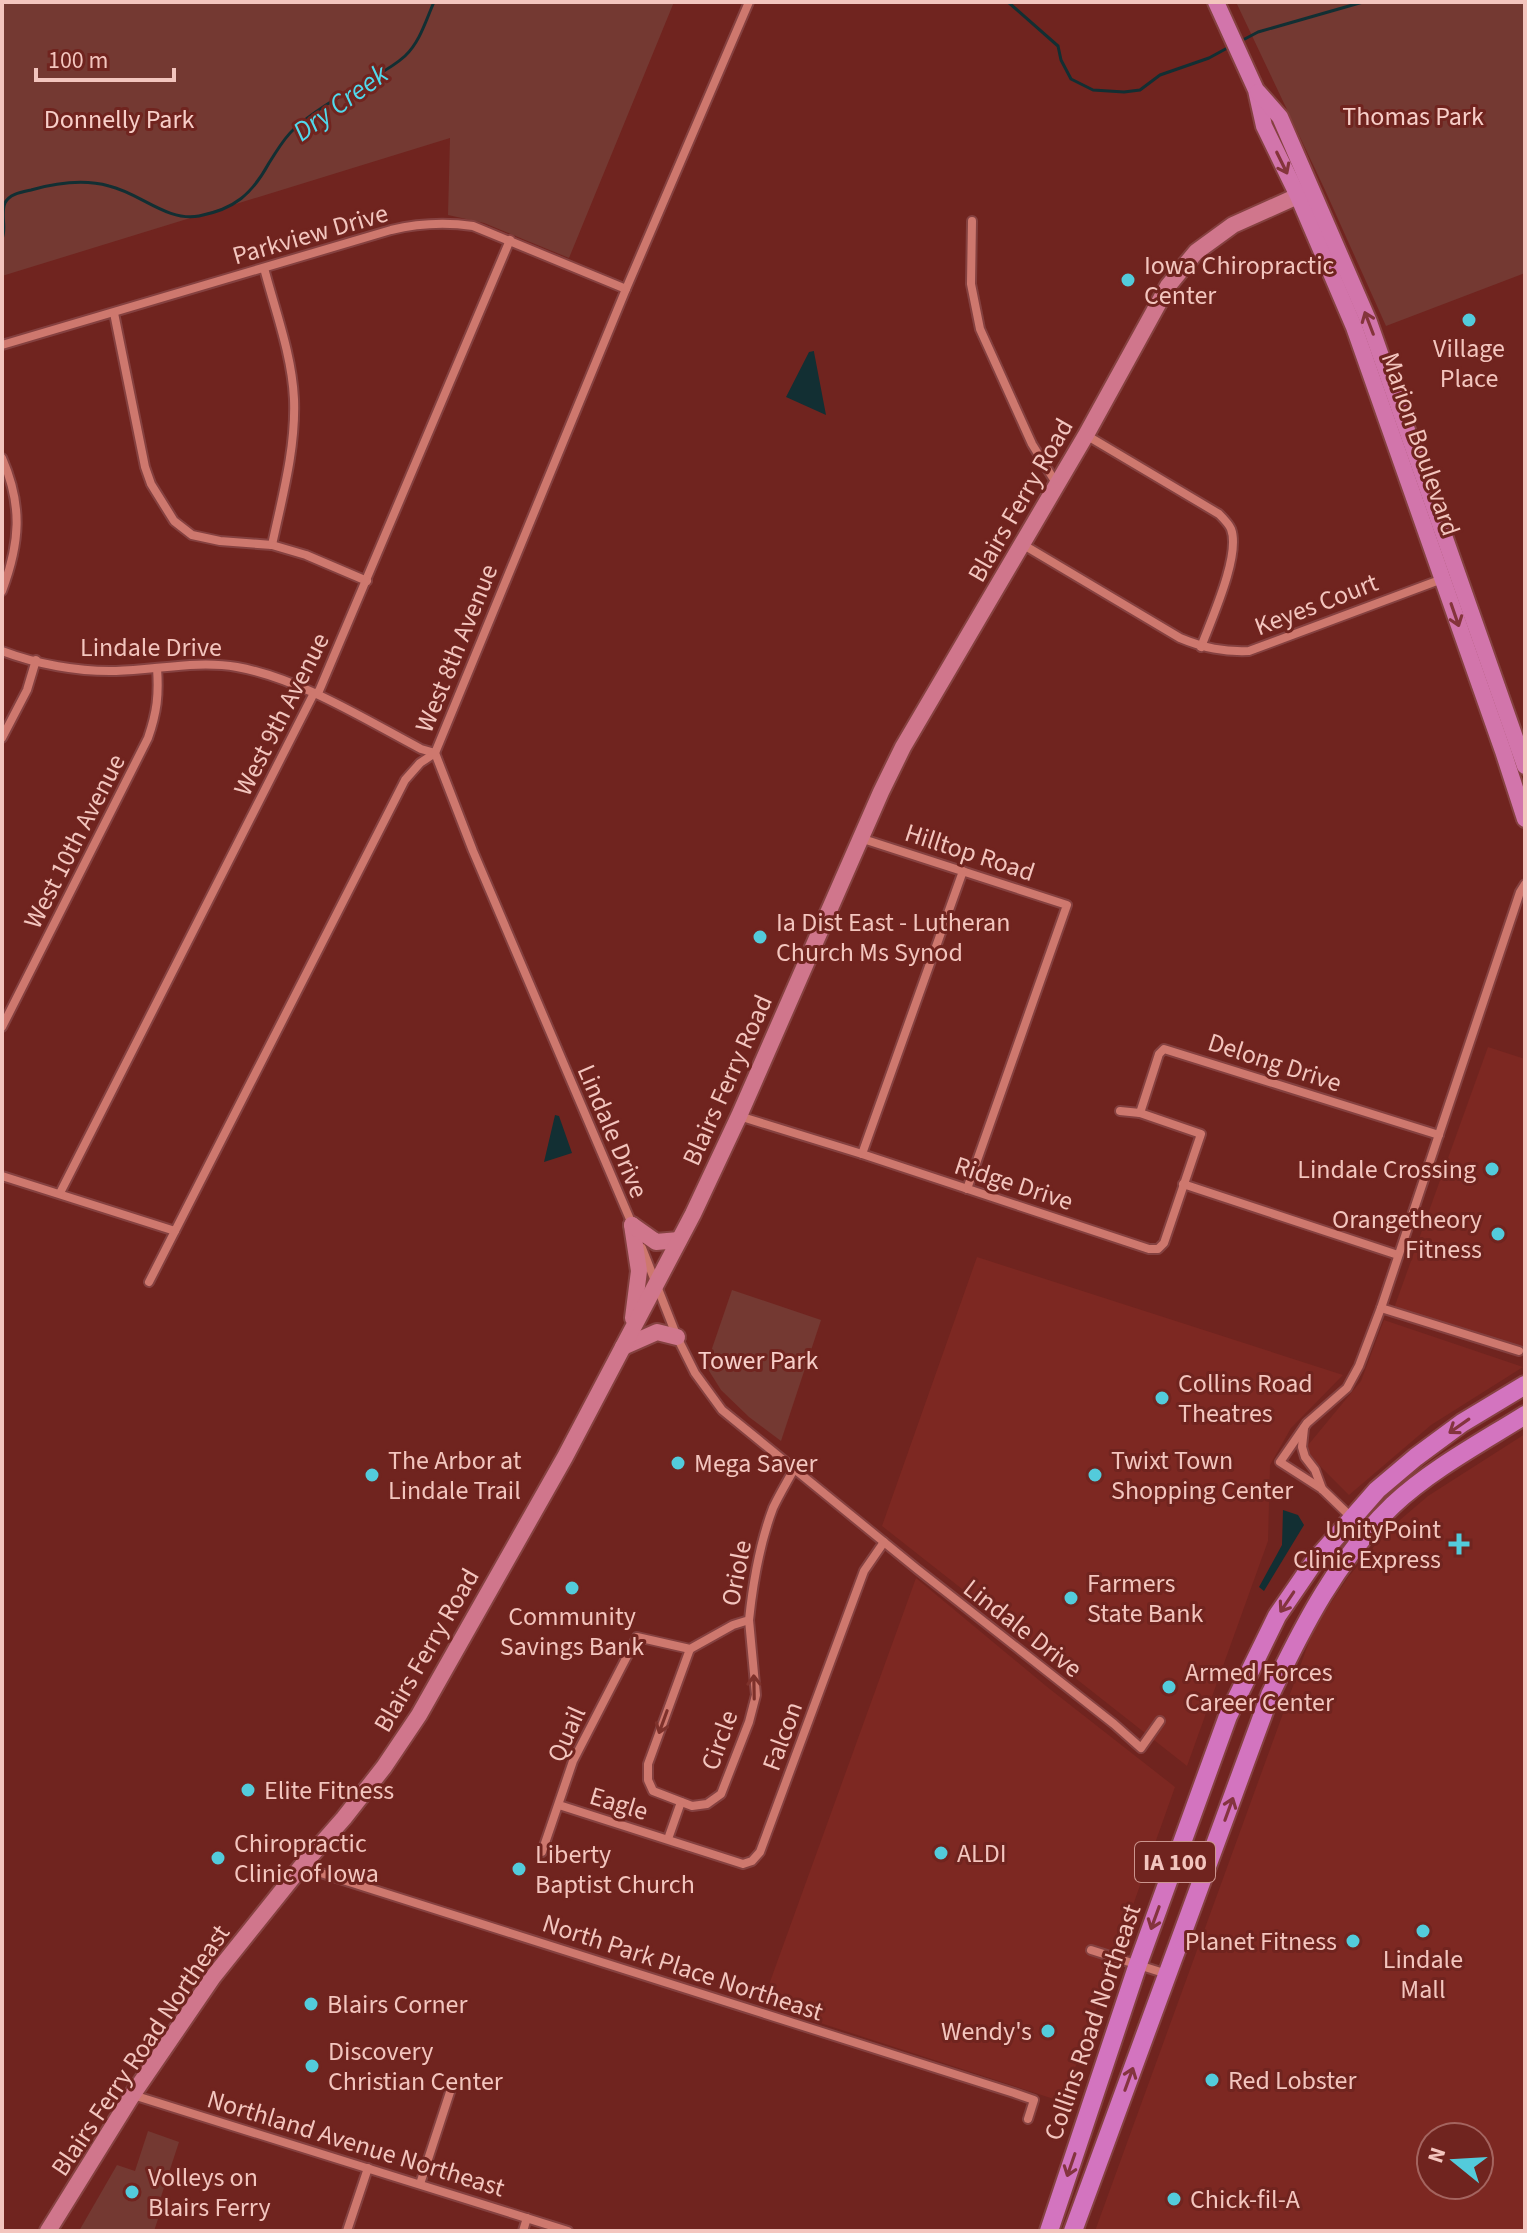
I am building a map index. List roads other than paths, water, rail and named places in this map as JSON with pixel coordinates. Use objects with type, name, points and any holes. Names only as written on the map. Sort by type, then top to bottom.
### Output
[{"type":"highway","name":"Collins Road Northeast","points":[[1049,2231],[1138,1964],[1228,1716],[1277,1616],[1314,1562],[1377,1490],[1462,1423],[1525,1385]]},
{"type":"highway","name":"Collins Road Northeast","points":[[1073,2231],[1270,1695],[1298,1635],[1330,1580],[1366,1532],[1427,1478],[1525,1415]]},
{"type":"main road","name":"Marion Boulevard","points":[[1216,2],[1256,90],[1264,126],[1305,193],[1525,766]]},
{"type":"main road","name":"Blairs Ferry Road","points":[[304,1864],[384,1767],[419,1715],[560,1465],[657,1284],[739,1116],[903,747],[1086,435],[1168,286],[1196,252],[1233,225],[1305,193]]},
{"type":"main road","name":"Marion Boulevard","points":[[1515,746],[1525,819]]},
{"type":"main road","points":[[632,1225],[656,1242],[679,1240]]},
{"type":"main road","points":[[632,1225],[639,1271],[626,1341],[657,1332],[677,1337]]},
{"type":"main road","name":"Blairs Ferry Road Northeast","points":[[48,2231],[133,2094],[213,1977],[304,1864]]},
{"type":"street","name":"West 8th Avenue","points":[[149,1282],[405,780],[420,763],[435,753],[626,289],[749,2]]},
{"type":"street","points":[[972,221],[971,284],[980,329],[1032,444],[1057,484]]},
{"type":"street","name":"Parkview Drive","points":[[2,345],[421,223],[446,222],[473,226],[626,289]]},
{"type":"street","name":"West 9th Avenue","points":[[60,1193],[313,695],[319,691],[510,240]]},
{"type":"street","points":[[264,268],[286,350],[294,398],[293,434],[272,545]]},
{"type":"street","points":[[114,313],[145,467],[151,484],[174,521],[192,535],[220,541],[272,545],[306,555],[367,581]]},
{"type":"street","points":[[1086,435],[1219,514],[1231,528],[1231,562],[1201,647]]},
{"type":"street","points":[[2,458],[17,501],[18,523],[16,548],[2,591]]},
{"type":"street","name":"Keyes Court","points":[[1022,544],[1180,638],[1223,652],[1249,651],[1450,576]]},
{"type":"street","name":"Lindale Drive","points":[[2,651],[70,668],[113,671],[202,665],[236,667],[292,683],[421,749],[435,753],[473,851],[677,1337],[695,1373],[722,1410],[1141,1748],[1160,1721]]},
{"type":"street","points":[[2,738],[27,690],[36,660]]},
{"type":"street","name":"West 10th Avenue","points":[[2,1027],[148,738],[157,713],[157,668]]},
{"type":"street","name":"Hilltop Road","points":[[860,838],[1067,905],[967,1189]]},
{"type":"street","points":[[862,1154],[963,871]]},
{"type":"street","points":[[1353,1519],[1322,1489],[1280,1462],[1304,1427],[1347,1388],[1359,1366],[1525,884]]},
{"type":"street","points":[[1512,919],[1525,899]]},
{"type":"street","name":"Delong Drive","points":[[1140,1113],[1159,1054],[1164,1049],[1439,1135]]},
{"type":"street","points":[[1120,1111],[1140,1113]]},
{"type":"street","name":"Ridge Drive","points":[[739,1116],[1149,1249],[1158,1249],[1164,1243],[1201,1134],[1140,1113]]},
{"type":"street","points":[[2,1176],[175,1231]]},
{"type":"street","points":[[1183,1184],[1398,1255]]},
{"type":"street","points":[[1381,1308],[1519,1351]]},
{"type":"street","points":[[1304,1427],[1302,1447],[1322,1489]]},
{"type":"street","name":"Oriole","points":[[690,1649],[733,1625],[749,1620],[754,1575],[764,1534],[794,1469]]},
{"type":"street","name":"Falcon","points":[[668,1839],[743,1864],[752,1861],[760,1852],[864,1571],[884,1542]]},
{"type":"street","name":"Circle","points":[[681,1802],[692,1806],[707,1804],[721,1794],[730,1773],[756,1695],[749,1620]]},
{"type":"street","name":"Quail","points":[[542,1852],[584,1736],[637,1637],[690,1649]]},
{"type":"street","points":[[668,1839],[681,1802],[653,1791],[648,1780],[648,1764],[690,1649]]},
{"type":"street","name":"Eagle","points":[[559,1805],[668,1839]]},
{"type":"street","name":"North Park Place Northeast","points":[[304,1864],[1034,2100],[1028,2119]]},
{"type":"street","points":[[1091,1950],[1168,1975]]},
{"type":"street","points":[[420,2184],[451,2089]]},
{"type":"street","name":"Northland Avenue Northeast","points":[[133,2094],[568,2231]]},
{"type":"street","points":[[347,2231],[368,2168]]},
{"type":"street","points":[[523,2231],[527,2218]]},
{"type":"water","points":[[814,351],[826,415],[786,397],[809,352]]},
{"type":"water","points":[[555,1115],[559,1116],[572,1153],[544,1162]]},
{"type":"water","points":[[1283,1510],[1298,1515],[1304,1525],[1264,1591],[1259,1587],[1282,1545]]},
{"type":"waterway","name":"Dry Creek","points":[[2,239],[4,208],[9,197],[60,184],[80,182],[109,186],[165,211],[187,217],[223,209],[249,192],[294,129],[328,103],[405,56],[419,38],[434,2]]},
{"type":"waterway","points":[[1008,2],[1058,46],[1071,79],[1093,90],[1140,90],[1160,75],[1209,58],[1231,46]]},
{"type":"waterway","points":[[1241,41],[1258,32],[1363,2]]},
{"type":"place","name":"Iowa Chiropractic Center","points":[[1128,280]]},
{"type":"place","name":"Village Place","points":[[1469,320]]},
{"type":"place","name":"Ia Dist East - Lutheran Church Ms Synod","points":[[760,937]]},
{"type":"place","name":"Lindale Crossing","points":[[1492,1169]]},
{"type":"place","name":"Orangetheory Fitness","points":[[1498,1234]]},
{"type":"place","name":"Collins Road Theatres","points":[[1162,1398]]},
{"type":"place","name":"Mega Saver","points":[[678,1463]]},
{"type":"place","name":"The Arbor at Lindale Trail","points":[[372,1475]]},
{"type":"place","name":"Twixt Town Shopping Center","points":[[1095,1475]]},
{"type":"place","name":"UnityPoint Clinic Express","points":[[1459,1544]]},
{"type":"place","name":"Community Savings Bank","points":[[572,1588]]},
{"type":"place","name":"Farmers State Bank","points":[[1071,1598]]},
{"type":"place","name":"Armed Forces Career Center","points":[[1169,1687]]},
{"type":"place","name":"Elite Fitness","points":[[248,1790]]},
{"type":"place","name":"ALDI","points":[[941,1853]]},
{"type":"place","name":"Chiropractic Clinic of Iowa","points":[[218,1858]]},
{"type":"place","name":"Liberty Baptist Church","points":[[519,1869]]},
{"type":"place","name":"Lindale Mall","points":[[1423,1931]]},
{"type":"place","name":"Planet Fitness","points":[[1353,1941]]},
{"type":"place","name":"Blairs Corner","points":[[311,2004]]},
{"type":"place","name":"Wendy's","points":[[1048,2031]]},
{"type":"place","name":"Discovery Christian Center","points":[[312,2066]]},
{"type":"place","name":"Red Lobster","points":[[1212,2080]]},
{"type":"place","name":"Volleys on Blairs Ferry","points":[[132,2192]]},
{"type":"place","name":"Chick-fil-A","points":[[1174,2199]]},
{"type":"park label","name":"Thomas Park","points":[[1413,116]]},
{"type":"park label","name":"Donnelly Park","points":[[119,119]]},
{"type":"park label","name":"Tower Park","points":[[758,1360]]}]
